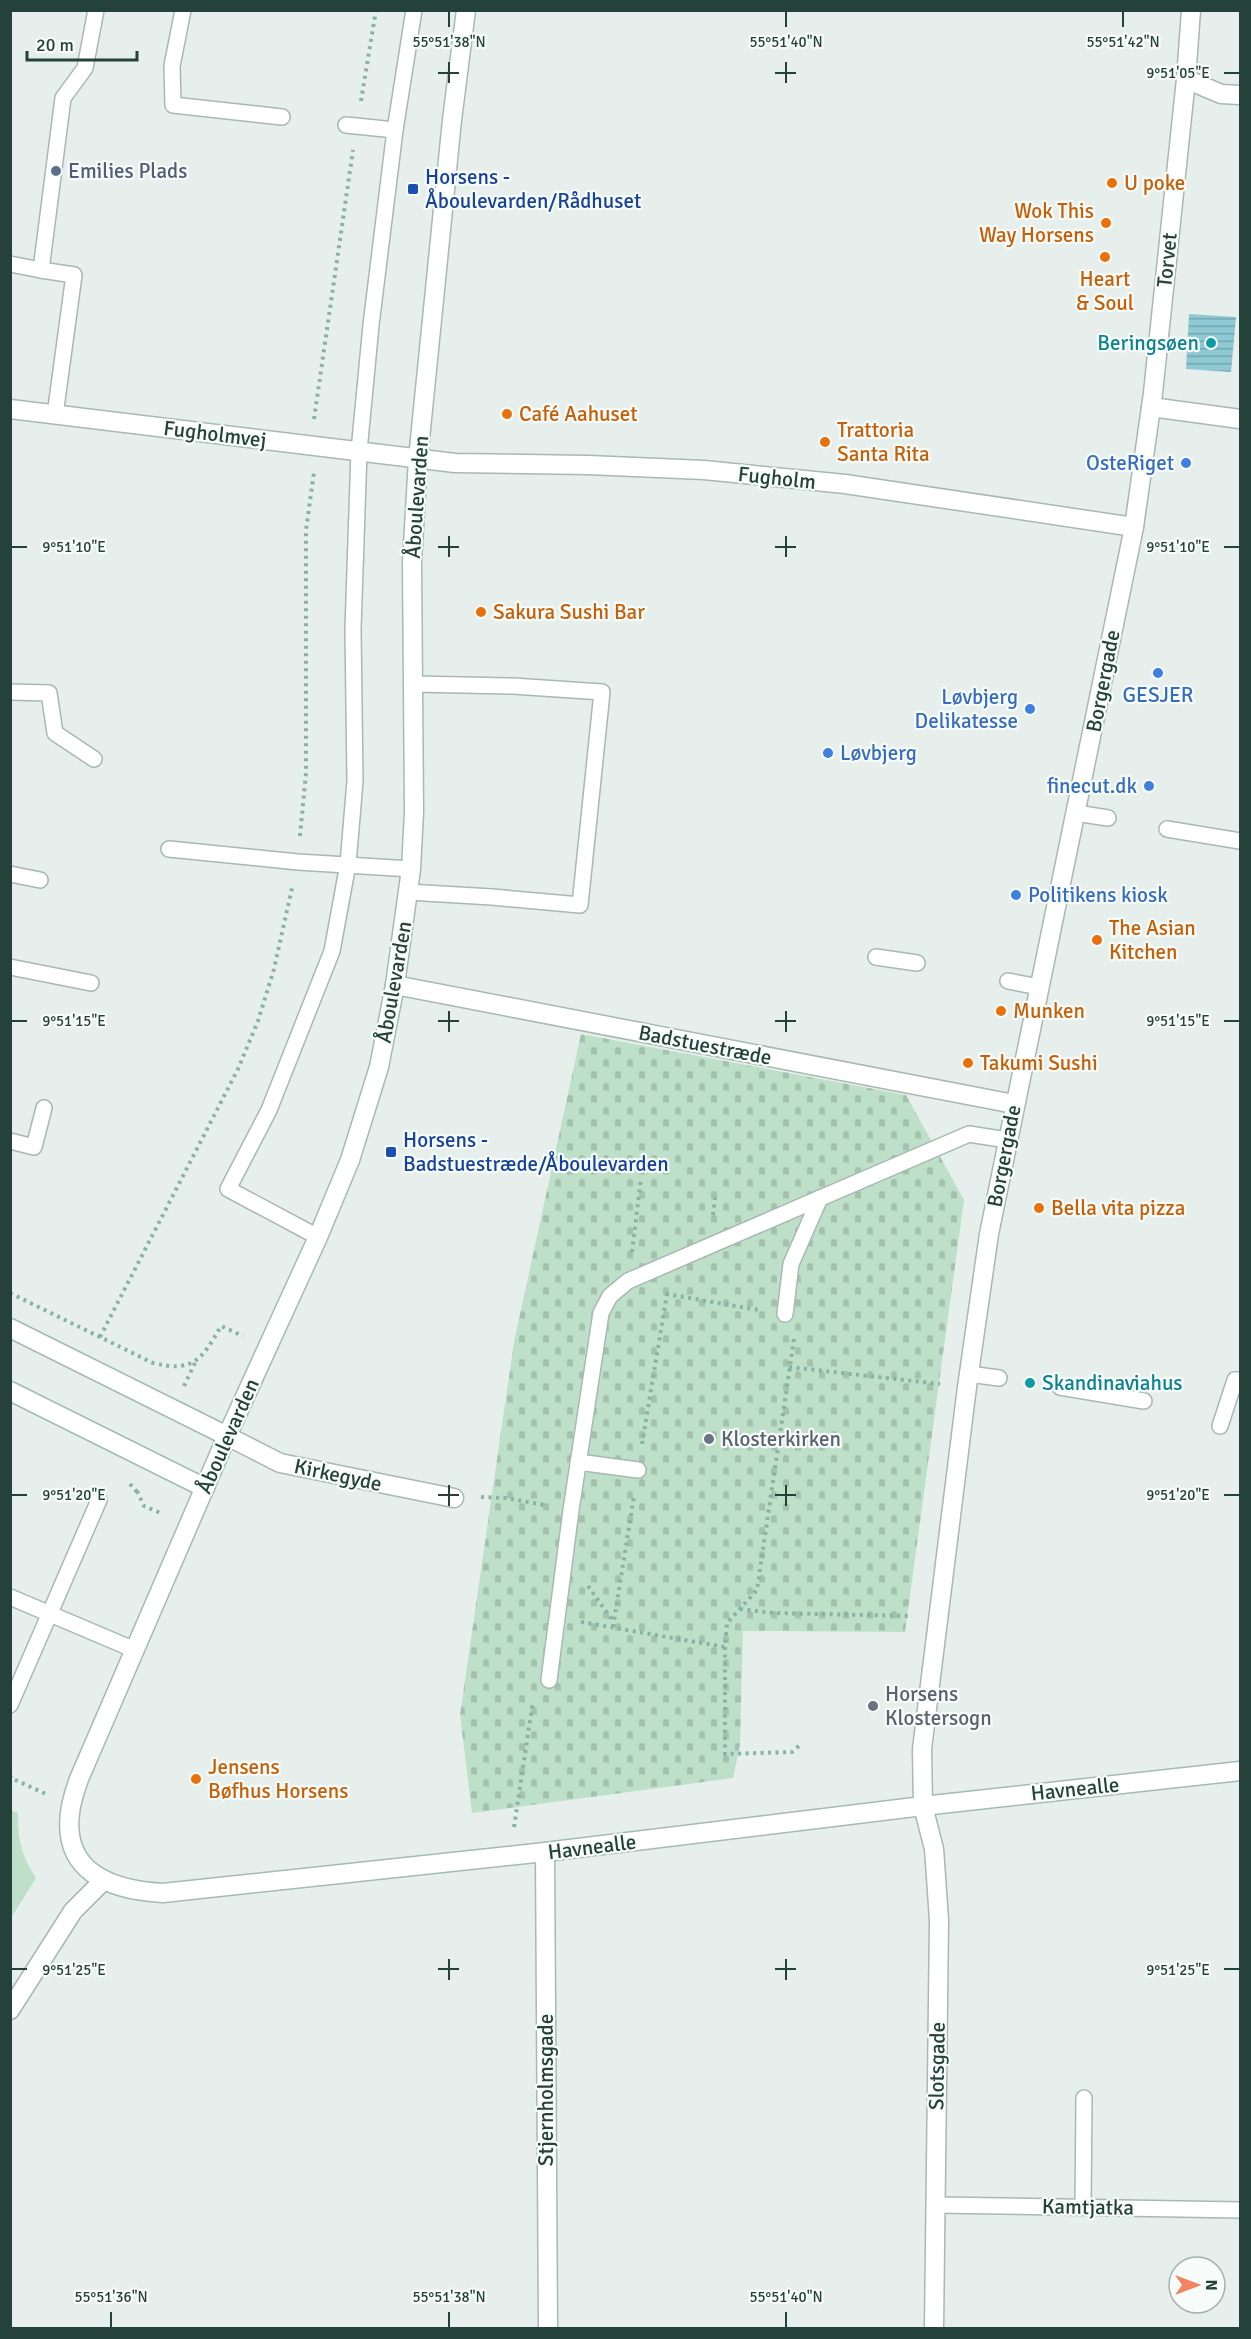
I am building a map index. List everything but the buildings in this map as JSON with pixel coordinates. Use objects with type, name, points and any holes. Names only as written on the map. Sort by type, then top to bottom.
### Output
[{"type":"street","name":"Åboulevarden","points":[[103,1881],[78,1860],[70,1833],[71,1806],[79,1779],[227,1436],[318,1237],[350,1160],[379,1066],[395,985],[411,869],[414,812],[412,562],[418,459],[452,120],[466,10]]},
{"type":"street","name":"Torvet","points":[[1150,407],[1186,79],[1191,10]]},
{"type":"street","points":[[1186,79],[1221,94],[1240,95]]},
{"type":"street","points":[[1150,407],[1240,419]]},
{"type":"street","name":"Borgergade","points":[[923,1806],[922,1749],[968,1380],[989,1234],[1134,527],[1150,407]]},
{"type":"street","name":"Fugholmvej","points":[[10,410],[418,459]]},
{"type":"street","name":"Fugholm","points":[[418,459],[455,463],[704,470],[845,484],[1134,527]]},
{"type":"street","name":"Badstuestræde","points":[[395,985],[1014,1104]]},
{"type":"street","name":"Kirkegyde","points":[[10,1328],[280,1463],[454,1498]]},
{"type":"street","points":[[10,1391],[205,1488]]},
{"type":"street","name":"Havnealle","points":[[103,1881],[136,1891],[163,1893],[510,1856],[923,1806],[1240,1771]]},
{"type":"street","name":"Slotsgade","points":[[923,1806],[934,1849],[939,1920],[934,2328]]},
{"type":"street","name":"Stjernholmsgade","points":[[545,1852],[548,2328]]},
{"type":"street","points":[[10,2010],[73,1911],[103,1881]]},
{"type":"lane","points":[[41,270],[63,98],[85,68],[96,10]]},
{"type":"lane","points":[[183,10],[172,66],[173,105],[282,117]]},
{"type":"lane","points":[[318,1237],[228,1189],[269,1110],[332,951],[348,864],[355,782],[354,628],[359,451],[371,325],[395,130],[414,10]]},
{"type":"lane","points":[[351,125],[395,130]]},
{"type":"lane","points":[[10,264],[74,275],[55,415]]},
{"type":"lane","points":[[408,892],[580,905],[602,692],[513,686],[414,684]]},
{"type":"lane","points":[[10,693],[49,693],[55,733],[94,759]]},
{"type":"lane","points":[[1077,813],[1108,818]]},
{"type":"lane","points":[[1167,829],[1240,841]]},
{"type":"lane","points":[[169,849],[298,862],[411,869]]},
{"type":"lane","points":[[10,874],[40,880]]},
{"type":"lane","points":[[876,957],[917,963]]},
{"type":"lane","points":[[10,967],[91,983]]},
{"type":"lane","points":[[1008,981],[1039,987]]},
{"type":"lane","points":[[10,1141],[34,1148],[44,1108]]},
{"type":"lane","points":[[549,1680],[571,1510],[601,1313],[610,1296],[628,1281],[969,1134],[1007,1140]]},
{"type":"lane","points":[[785,1314],[791,1263],[820,1198]]},
{"type":"lane","points":[[968,1380],[999,1378]]},
{"type":"lane","points":[[1220,1426],[1235,1380],[1240,1380]]},
{"type":"lane","points":[[1060,1387],[1144,1401]]},
{"type":"lane","points":[[578,1462],[638,1470]]},
{"type":"lane","points":[[10,1705],[99,1500]]},
{"type":"lane","points":[[10,1597],[135,1650]]},
{"type":"lane","points":[[1083,2207],[1084,2098]]},
{"type":"lane","name":"Kamtjatka","points":[[936,2205],[1240,2210]]},
{"type":"path","points":[[100,1337],[238,1069],[274,969],[298,862],[306,773],[306,530],[316,458],[310,445],[351,125],[376,10]]},
{"type":"path","points":[[641,1178],[628,1281],[647,1290],[797,1316],[757,1590],[728,1623],[725,1647],[725,1754],[792,1752],[799,1746]]},
{"type":"path","points":[[10,1293],[153,1363],[167,1366],[182,1366],[195,1362],[206,1352],[221,1326],[268,1347]]},
{"type":"path","points":[[789,1367],[968,1380]]},
{"type":"path","points":[[151,1461],[137,1492],[144,1506],[189,1525]]},
{"type":"path","points":[[490,1496],[571,1510]]},
{"type":"path","points":[[740,1609],[773,1613],[939,1617]]},
{"type":"path","points":[[557,1618],[725,1647]]},
{"type":"path","points":[[510,1856],[534,1692],[549,1680]]},
{"type":"path","points":[[10,1775],[11,1778],[71,1806]]},
{"type":"green space","points":[[581,1034],[906,1095],[964,1200],[905,1632],[743,1631],[740,1745],[733,1778],[472,1813],[460,1715],[514,1342]]},
{"type":"green space","points":[[11,1810],[18,1813],[21,1847],[36,1878],[11,1918]]},
{"type":"water","name":"Beringsøen","points":[[1189,314],[1236,317],[1231,372],[1186,369]]},
{"type":"place","name":"Emilies Plads","points":[[56,171]]},
{"type":"place","name":"U poke","points":[[1112,183]]},
{"type":"place","name":"Horsens - Åboulevarden/Rådhuset","points":[[413,189]]},
{"type":"place","name":"Wok This Way Horsens","points":[[1106,223]]},
{"type":"place","name":"Heart & Soul","points":[[1105,257]]},
{"type":"place","name":"Beringsøen","points":[[1211,343]]},
{"type":"place","name":"Café Aahuset","points":[[507,414]]},
{"type":"place","name":"Trattoria Santa Rita","points":[[825,442]]},
{"type":"place","name":"OsteRiget","points":[[1186,463]]},
{"type":"place","name":"Sakura Sushi Bar","points":[[481,612]]},
{"type":"place","name":"GESJER","points":[[1158,673]]},
{"type":"place","name":"Løvbjerg Delikatesse","points":[[1030,709]]},
{"type":"place","name":"Løvbjerg","points":[[828,753]]},
{"type":"place","name":"finecut.dk","points":[[1149,786]]},
{"type":"place","name":"Politikens kiosk","points":[[1016,895]]},
{"type":"place","name":"The Asian Kitchen","points":[[1097,940]]},
{"type":"place","name":"Munken","points":[[1001,1011]]},
{"type":"place","name":"Takumi Sushi","points":[[968,1063]]},
{"type":"place","name":"Horsens - Badstuestræde/Åboulevarden","points":[[391,1152]]},
{"type":"place","name":"Bella vita pizza","points":[[1039,1208]]},
{"type":"place","name":"Skandinaviahus","points":[[1030,1383]]},
{"type":"place","name":"Klosterkirken","points":[[709,1439]]},
{"type":"place","name":"Horsens Klostersogn","points":[[873,1706]]},
{"type":"place","name":"Jensens Bøfhus Horsens","points":[[196,1779]]}]
